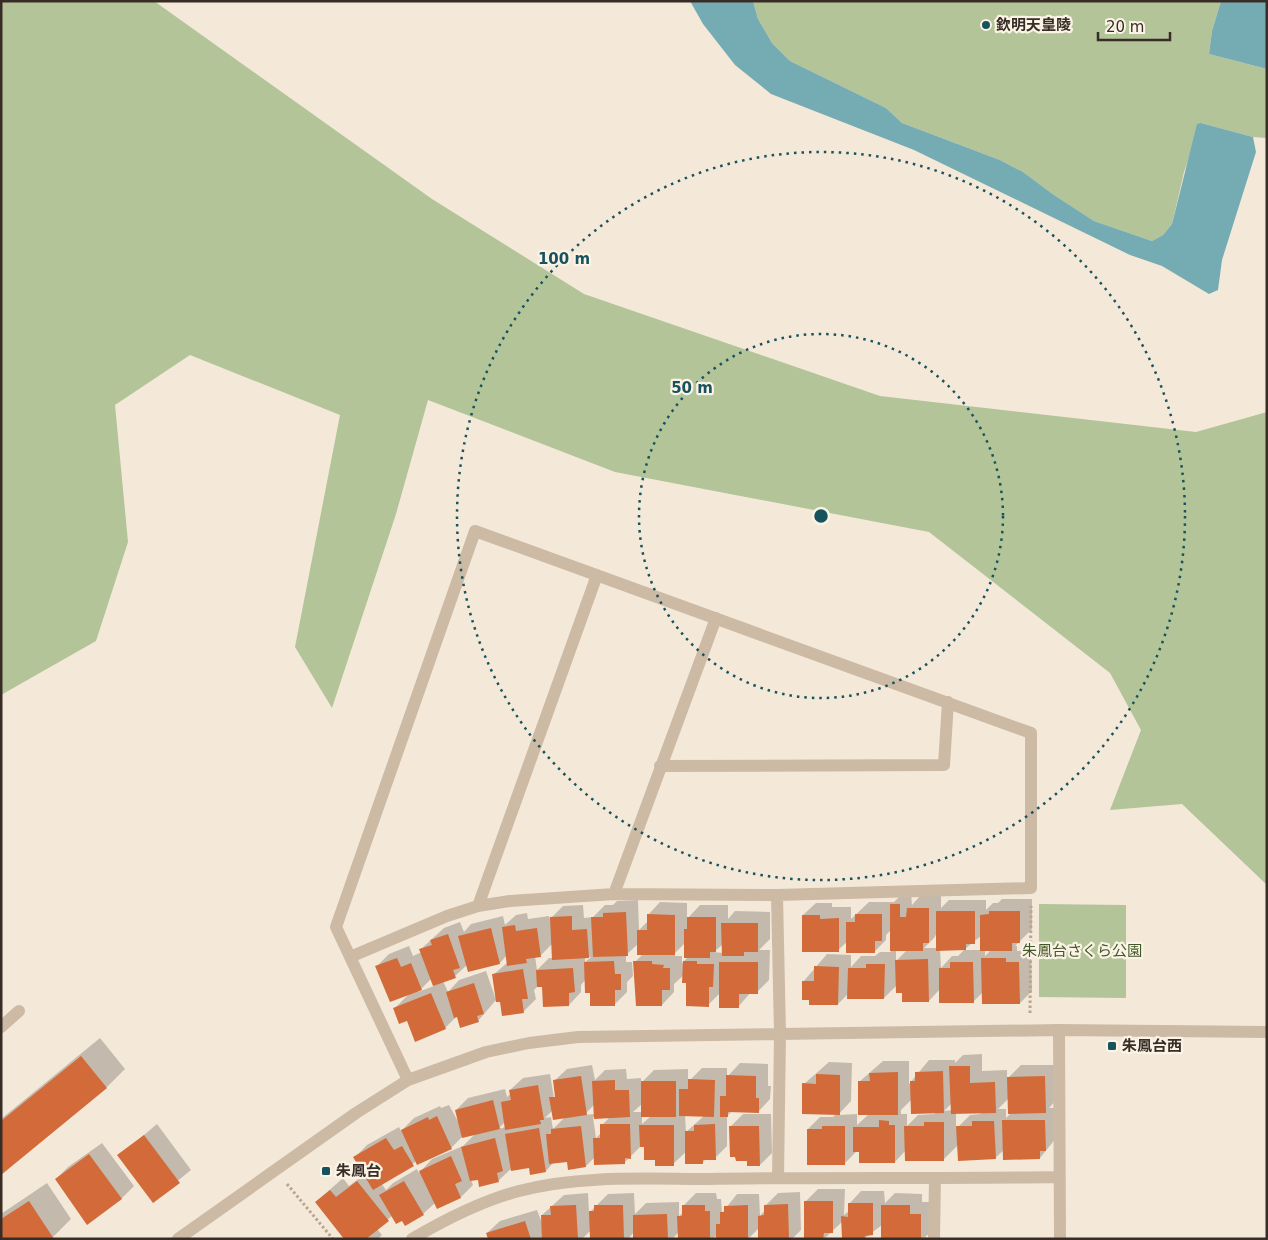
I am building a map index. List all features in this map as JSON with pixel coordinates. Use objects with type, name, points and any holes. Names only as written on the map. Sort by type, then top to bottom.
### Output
[{"type":"street","points":[[350,957],[447,916],[478,906],[510,901],[614,894],[778,894],[1031,888],[1030,733],[475,531],[336,926],[350,957],[408,1080]]},
{"type":"street","points":[[478,906],[597,575]]},
{"type":"street","points":[[614,894],[716,618]]},
{"type":"street","points":[[660,766],[944,764],[948,702]]},
{"type":"street","points":[[778,894],[780,1034],[778,1178]]},
{"type":"street","points":[[1,1027],[20,1011]]},
{"type":"street","points":[[178,1239],[356,1113],[408,1080],[486,1052],[529,1042],[578,1037],[1030,1030],[1267,1032]]},
{"type":"street","points":[[1059,1030],[1060,1239]]},
{"type":"street","points":[[412,1239],[449,1218],[486,1202],[519,1191],[560,1183],[597,1180],[1059,1177]]},
{"type":"street","points":[[934,1239],[935,1179]]},
{"type":"path","points":[[1030,1030],[1031,888]]},
{"type":"path","points":[[275,1170],[333,1239]]},
{"type":"green space","points":[[1,1],[154,1],[432,199],[584,294],[880,396],[1196,432],[1267,412],[1267,885],[1182,804],[1110,810],[1141,730],[1110,673],[929,532],[615,472],[428,400],[396,514],[332,708],[295,647],[340,415],[190,355],[115,405],[128,542],[96,641],[1,695]]},
{"type":"green space","points":[[753,1],[1221,1],[1212,31],[1209,54],[1267,69],[1267,138],[1253,137],[1201,123],[1184,172],[1172,224],[1163,235],[1152,241],[1094,221],[1023,172],[1000,160],[902,123],[886,108],[790,61],[772,43],[758,19]]},
{"type":"green space","name":"朱鳳台さくら公園","points":[[1039,904],[1126,905],[1126,998],[1039,997]]},
{"type":"water","points":[[690,1],[753,1],[758,19],[772,43],[790,61],[886,108],[902,123],[1000,160],[1023,172],[1094,221],[1152,241],[1163,235],[1172,224],[1197,124],[1201,123],[1253,137],[1256,152],[1222,260],[1218,290],[1209,294],[1162,266],[1130,255],[914,150],[771,94],[735,65],[703,24]]},
{"type":"water","points":[[1221,1],[1267,1],[1267,69],[1209,54],[1212,31]]},
{"type":"building","points":[[890,904],[900,904],[900,917],[906,917],[907,908],[929,908],[929,943],[923,943],[923,951],[890,951]]},
{"type":"building","points":[[936,911],[975,911],[975,944],[966,944],[966,950],[936,951]]},
{"type":"building","points":[[989,911],[1020,911],[1020,943],[1012,943],[1012,951],[980,951],[980,915],[989,914]]},
{"type":"building","points":[[626,912],[628,956],[593,957],[591,917],[603,917],[603,913]]},
{"type":"building","points":[[647,914],[675,915],[675,955],[637,955],[637,930],[647,930]]},
{"type":"building","points":[[855,914],[882,914],[882,941],[875,941],[875,953],[846,953],[846,922],[855,922]]},
{"type":"building","points":[[802,915],[820,915],[820,919],[839,918],[839,952],[802,952]]},
{"type":"building","points":[[572,916],[572,930],[587,929],[589,958],[552,960],[550,917]]},
{"type":"building","points":[[687,917],[716,917],[716,952],[710,952],[710,958],[684,958],[684,929],[687,929]]},
{"type":"building","points":[[721,923],[758,923],[758,952],[744,952],[744,956],[722,956]]},
{"type":"building","points":[[515,925],[516,931],[537,928],[541,957],[526,959],[527,963],[507,966],[502,927]]},
{"type":"building","points":[[491,928],[500,964],[468,972],[458,936]]},
{"type":"building","points":[[448,934],[460,968],[453,970],[456,978],[433,986],[419,949],[432,945],[430,940]]},
{"type":"building","points":[[397,958],[401,967],[411,963],[422,990],[390,1002],[375,966]]},
{"type":"building","points":[[981,958],[1006,958],[1006,962],[1019,962],[1020,1004],[982,1004]]},
{"type":"building","points":[[928,959],[929,1002],[902,1002],[902,993],[896,993],[895,960]]},
{"type":"building","points":[[614,961],[615,974],[621,974],[621,990],[615,990],[615,1006],[590,1006],[590,993],[585,993],[584,962]]},
{"type":"building","points":[[633,961],[652,961],[652,964],[664,965],[663,968],[670,968],[670,990],[662,990],[662,1006],[636,1006]]},
{"type":"building","points":[[683,961],[697,961],[697,964],[714,964],[713,987],[709,987],[709,1007],[686,1006],[686,983],[682,983]]},
{"type":"building","points":[[719,962],[758,962],[758,994],[739,994],[739,1008],[719,1008]]},
{"type":"building","points":[[950,962],[973,962],[974,1003],[939,1003],[939,968],[950,968]]},
{"type":"building","points":[[866,964],[885,964],[884,999],[847,999],[848,968],[866,968]]},
{"type":"building","points":[[814,966],[839,967],[838,1005],[809,1005],[809,1000],[802,1000],[802,981],[814,981]]},
{"type":"building","points":[[573,968],[575,992],[569,993],[569,1006],[543,1007],[542,987],[537,987],[536,970]]},
{"type":"building","points":[[523,969],[528,999],[522,999],[524,1013],[502,1016],[500,1002],[496,1002],[492,974]]},
{"type":"building","points":[[474,983],[484,1014],[477,1016],[479,1022],[460,1028],[457,1017],[454,1018],[446,992]]},
{"type":"building","points":[[431,993],[446,1029],[415,1042],[407,1021],[399,1024],[393,1008]]},
{"type":"building","points":[[81,1056],[107,1088],[1,1175],[1,1121]]},
{"type":"building","points":[[949,1066],[970,1066],[970,1083],[995,1082],[996,1113],[951,1114]]},
{"type":"building","points":[[943,1071],[944,1113],[911,1114],[910,1081],[915,1081],[915,1072]]},
{"type":"building","points":[[898,1072],[898,1115],[858,1115],[858,1081],[870,1081],[869,1073]]},
{"type":"building","points":[[816,1074],[840,1075],[840,1115],[802,1114],[802,1083],[816,1084]]},
{"type":"building","points":[[726,1075],[756,1076],[756,1098],[759,1098],[759,1113],[728,1112],[728,1117],[720,1117],[720,1096],[726,1096]]},
{"type":"building","points":[[581,1076],[587,1115],[553,1120],[549,1097],[555,1097],[553,1080]]},
{"type":"building","points":[[1045,1076],[1046,1113],[1008,1114],[1007,1077]]},
{"type":"building","points":[[688,1079],[715,1080],[714,1117],[679,1116],[679,1089],[688,1089]]},
{"type":"building","points":[[615,1080],[615,1090],[629,1090],[630,1117],[594,1119],[592,1081]]},
{"type":"building","points":[[641,1081],[676,1081],[676,1117],[641,1117]]},
{"type":"building","points":[[538,1085],[544,1120],[540,1120],[541,1124],[505,1130],[501,1102],[511,1100],[509,1090]]},
{"type":"building","points":[[493,1100],[500,1129],[462,1138],[455,1110]]},
{"type":"building","points":[[437,1116],[452,1149],[417,1165],[401,1130],[428,1117],[429,1120]]},
{"type":"building","points":[[879,1120],[889,1121],[889,1125],[895,1125],[895,1163],[859,1163],[859,1152],[853,1152],[853,1127],[879,1127]]},
{"type":"building","points":[[1002,1120],[1045,1120],[1046,1151],[1040,1151],[1040,1159],[1003,1160]]},
{"type":"building","points":[[972,1121],[994,1121],[996,1159],[958,1161],[956,1126],[972,1126]]},
{"type":"building","points":[[924,1122],[944,1122],[944,1161],[905,1161],[904,1126],[924,1126]]},
{"type":"building","points":[[600,1124],[630,1124],[631,1159],[625,1158],[625,1164],[594,1165],[593,1138],[600,1138]]},
{"type":"building","points":[[715,1124],[716,1160],[703,1160],[703,1164],[685,1164],[685,1131],[694,1131],[694,1125]]},
{"type":"building","points":[[639,1125],[674,1125],[674,1166],[655,1166],[655,1160],[644,1160],[644,1147],[640,1147]]},
{"type":"building","points":[[581,1126],[586,1167],[568,1170],[567,1162],[549,1164],[546,1134],[551,1134],[551,1129]]},
{"type":"building","points":[[729,1126],[759,1126],[760,1166],[747,1166],[747,1161],[736,1161],[735,1157],[730,1157]]},
{"type":"building","points":[[822,1126],[845,1126],[845,1165],[807,1165],[807,1129],[822,1129]]},
{"type":"building","points":[[539,1128],[546,1172],[530,1175],[529,1168],[511,1171],[505,1134]]},
{"type":"building","points":[[144,1135],[180,1183],[153,1203],[117,1155]]},
{"type":"building","points":[[386,1138],[394,1150],[402,1146],[414,1166],[373,1190],[353,1157]]},
{"type":"building","points":[[495,1138],[503,1171],[497,1173],[499,1182],[479,1187],[478,1180],[470,1181],[461,1147]]},
{"type":"building","points":[[89,1154],[122,1199],[87,1225],[55,1179]]},
{"type":"building","points":[[451,1156],[462,1181],[455,1184],[461,1198],[437,1209],[419,1171]]},
{"type":"building","points":[[357,1181],[389,1221],[366,1239],[344,1239],[315,1202],[330,1190],[336,1197]]},
{"type":"building","points":[[404,1181],[424,1215],[405,1226],[402,1221],[396,1224],[379,1195]]},
{"type":"building","points":[[29,1201],[54,1239],[1,1239],[1,1219]]},
{"type":"building","points":[[804,1201],[833,1201],[833,1233],[824,1233],[823,1239],[804,1239]]},
{"type":"building","points":[[848,1203],[873,1203],[873,1235],[865,1236],[865,1239],[842,1239],[841,1216],[848,1217]]},
{"type":"building","points":[[788,1204],[789,1239],[758,1239],[758,1216],[764,1215],[764,1205]]},
{"type":"building","points":[[576,1205],[578,1239],[542,1239],[541,1215],[551,1215],[550,1206]]},
{"type":"building","points":[[594,1205],[623,1205],[624,1239],[590,1239],[589,1211],[594,1211]]},
{"type":"building","points":[[682,1205],[705,1205],[705,1211],[710,1211],[710,1239],[678,1239],[677,1216],[682,1216]]},
{"type":"building","points":[[748,1205],[748,1239],[716,1239],[716,1224],[720,1224],[720,1212],[724,1212],[724,1206]]},
{"type":"building","points":[[881,1205],[910,1205],[910,1214],[921,1214],[921,1239],[881,1239]]},
{"type":"building","points":[[667,1214],[668,1239],[633,1239],[633,1215]]},
{"type":"building","points":[[525,1221],[531,1239],[488,1239],[486,1233]]},
{"type":"place","name":"欽明天皇陵","points":[[986,25]]},
{"type":"place","name":"朱鳳台西","points":[[1112,1046]]},
{"type":"place","name":"朱鳳台","points":[[326,1171]]}]
